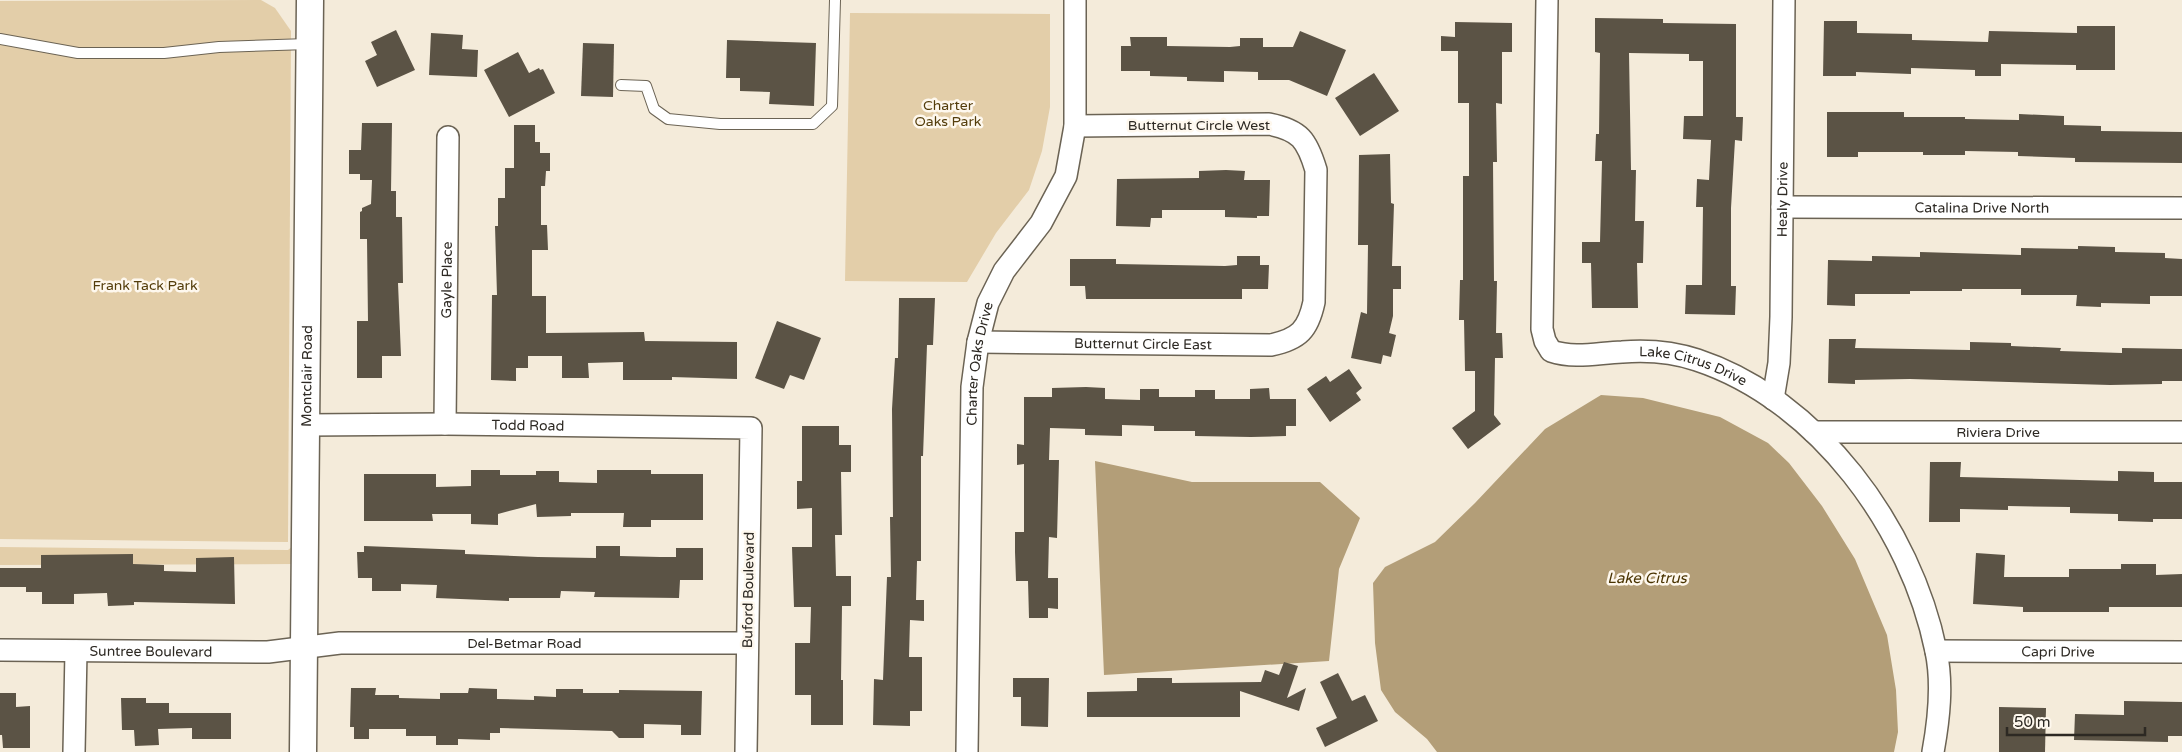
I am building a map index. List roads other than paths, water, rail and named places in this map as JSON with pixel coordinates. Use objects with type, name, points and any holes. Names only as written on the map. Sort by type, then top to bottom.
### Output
[{"type":"street","name":"Montclair Road","points":[[303,752],[310,0]]},
{"type":"street","name":"Charter Oaks Drive","points":[[967,752],[972,388],[978,342],[988,303],[1004,272],[1041,223],[1066,176],[1075,126],[1075,0]]},
{"type":"street","name":"Lake Citrus Drive","points":[[1547,0],[1542,330],[1545,341],[1551,351],[1576,357],[1648,351],[1696,360],[1720,369],[1773,399],[1814,432],[1850,471],[1876,505],[1898,544],[1915,584],[1936,651],[1939,709],[1934,752]]},
{"type":"street","name":"Healy Drive","points":[[1773,399],[1779,363],[1784,0]]},
{"type":"street","name":"Butternut Circle West","points":[[1075,126],[1268,124],[1286,128],[1300,136],[1311,151],[1316,170],[1314,302],[1311,317],[1304,330]]},
{"type":"street","name":"Gayle Place","points":[[445,424],[448,137]]},
{"type":"street","name":"Catalina Drive North","points":[[1782,206],[2182,208]]},
{"type":"street","name":"Butternut Circle East","points":[[978,342],[1270,345],[1289,341],[1304,330]]},
{"type":"street","name":"Todd Road","points":[[306,425],[445,424],[751,428]]},
{"type":"street","name":"Buford Boulevard","points":[[746,752],[751,428]]},
{"type":"street","name":"Riviera Drive","points":[[1814,432],[2182,432]]},
{"type":"street","name":"Del-Betmar Road","points":[[303,647],[340,643],[747,643]]},
{"type":"street","name":"Suntree Boulevard","points":[[0,650],[268,652],[303,647]]},
{"type":"street","points":[[74,752],[76,651]]},
{"type":"street","name":"Capri Drive","points":[[1936,651],[2182,652]]},
{"type":"lane","points":[[621,85],[646,86],[654,109],[668,119],[720,124],[813,124],[832,106],[835,0]]},
{"type":"lane","points":[[0,39],[78,53],[164,53],[219,47],[309,44]]},
{"type":"water","name":"Lake Citrus","points":[[1601,395],[1643,398],[1720,417],[1768,443],[1789,463],[1822,506],[1855,559],[1887,635],[1896,690],[1898,732],[1894,752],[1437,752],[1427,739],[1395,712],[1381,690],[1375,643],[1373,583],[1385,567],[1435,542],[1545,429]]},
{"type":"water","points":[[1095,461],[1192,482],[1320,482],[1360,518],[1339,569],[1329,661],[1104,675]]},
{"type":"park label","name":"Charter Oaks Park","points":[[948,114]]},
{"type":"park label","name":"Frank Tack Park","points":[[145,285]]}]
